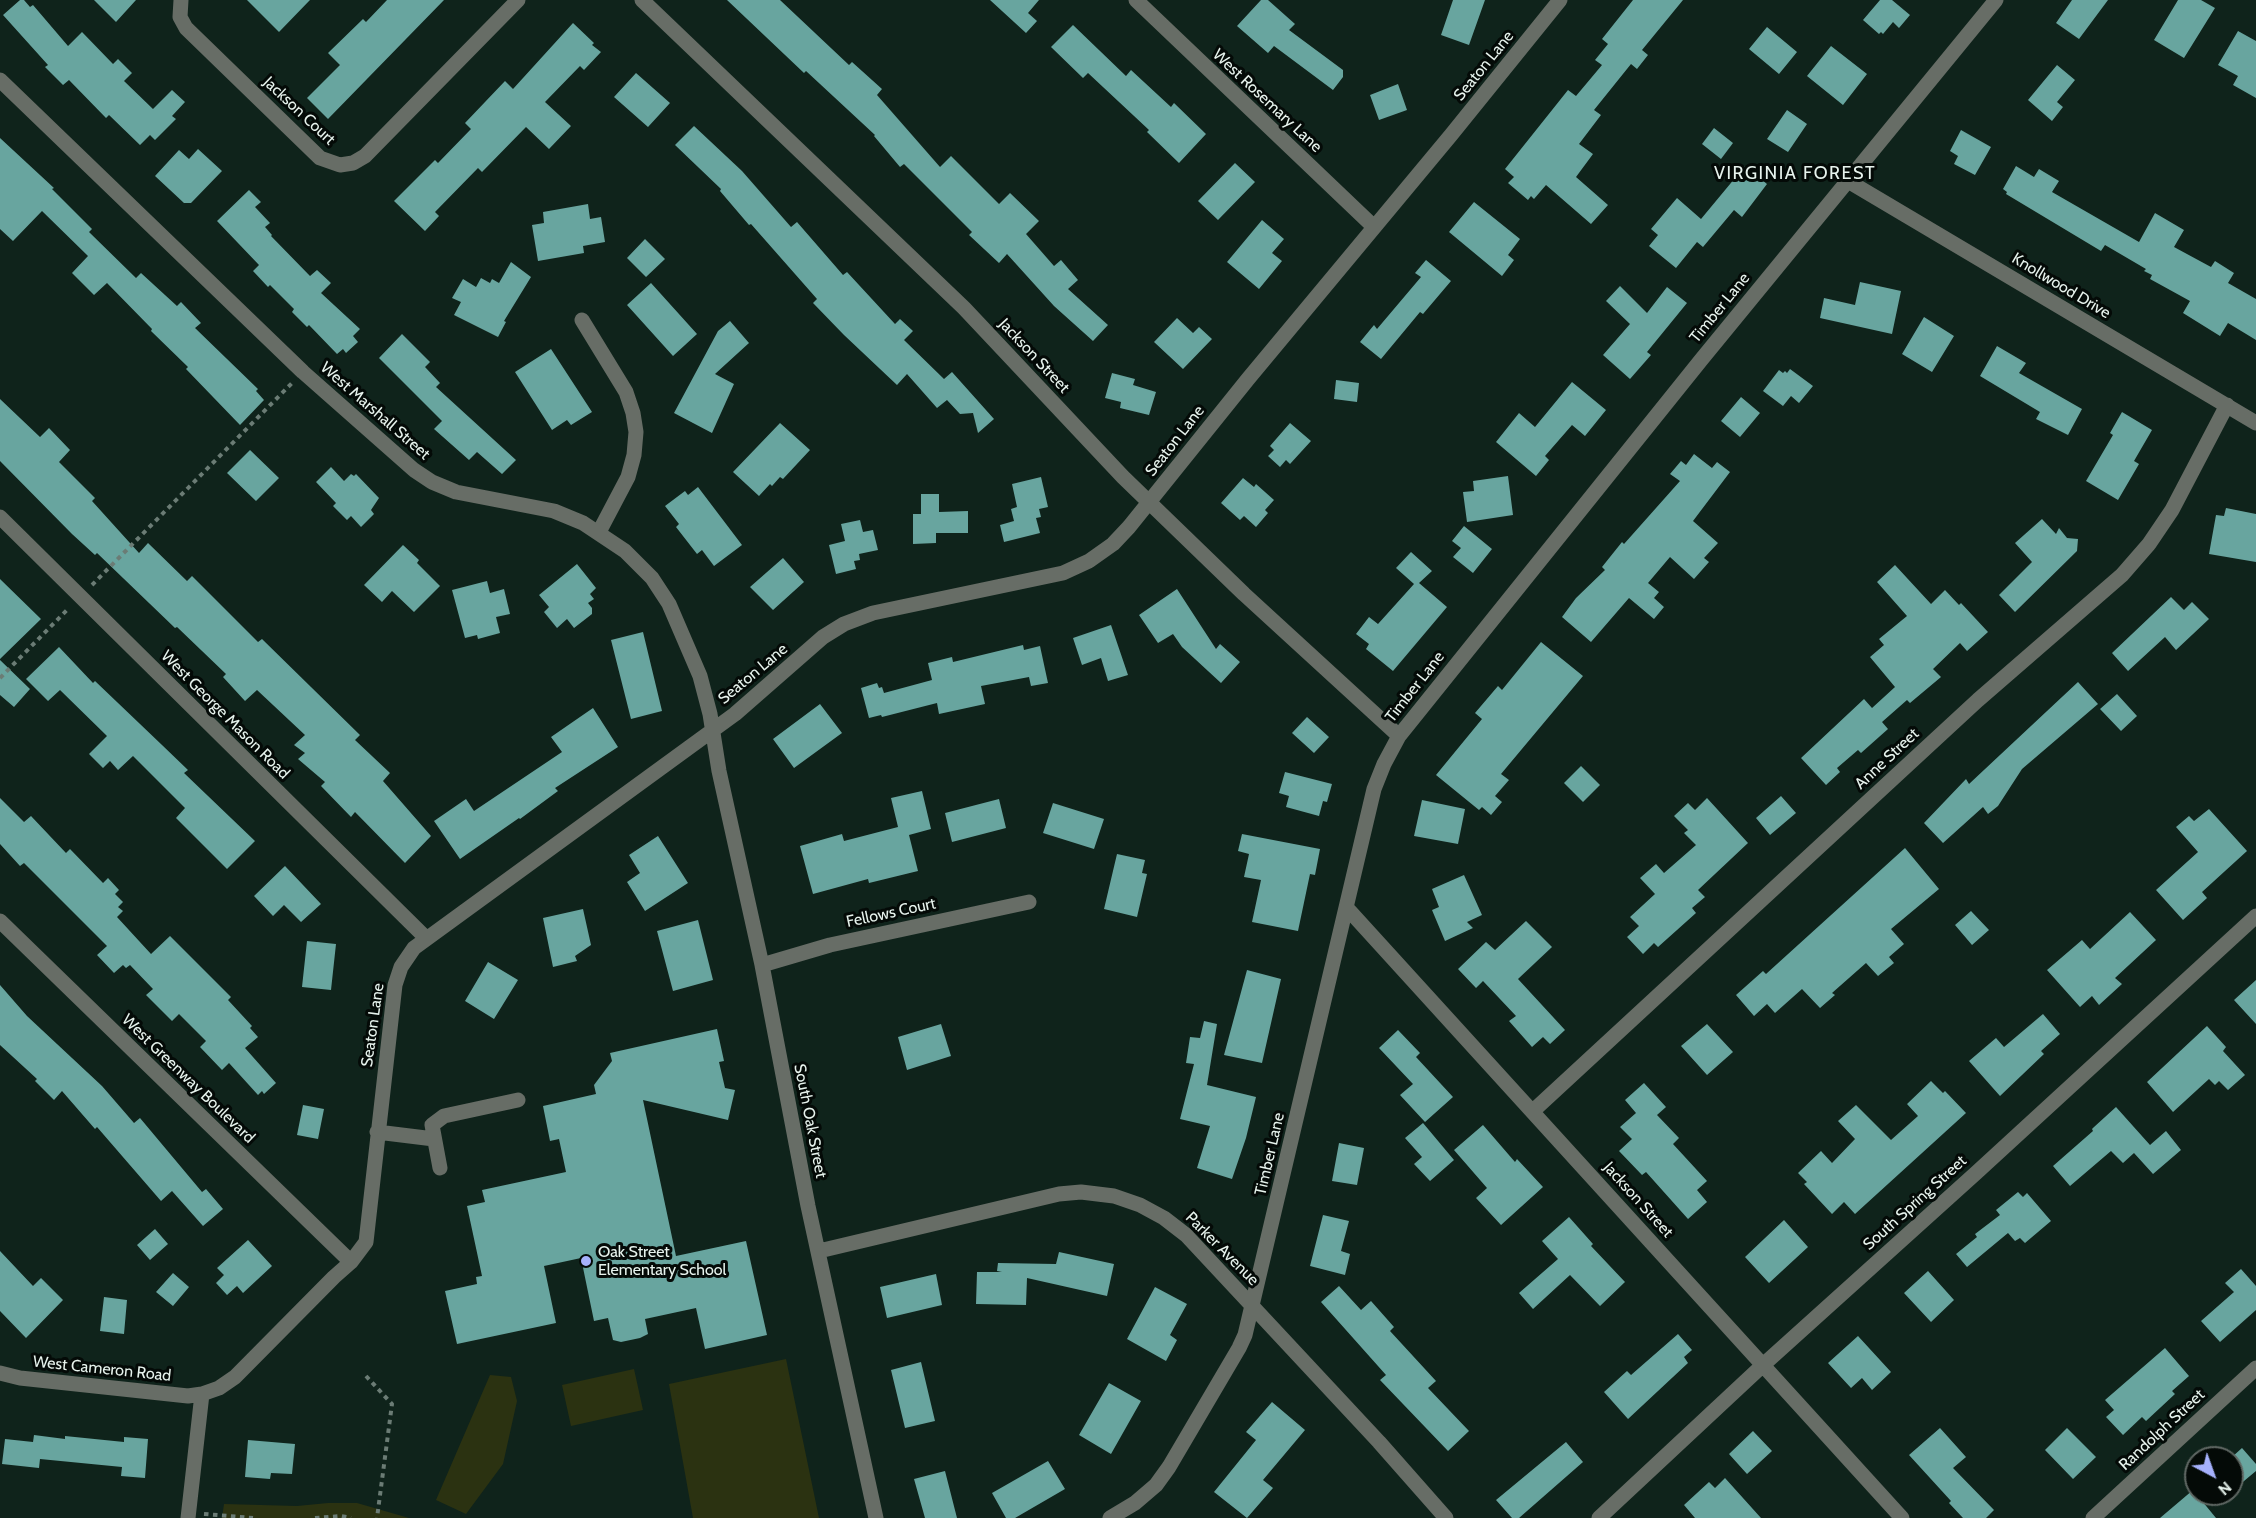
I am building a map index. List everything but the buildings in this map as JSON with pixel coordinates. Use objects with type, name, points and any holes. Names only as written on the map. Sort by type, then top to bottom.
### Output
[{"type":"street","name":"Jackson Court","points":[[181,0],[180,17],[186,28],[320,158],[340,165],[353,163],[365,156],[518,0]]},
{"type":"street","name":"Jackson Street","points":[[642,0],[964,308],[1149,503],[1399,736]]},
{"type":"street","name":"West Rosemary Lane","points":[[1136,0],[1374,227]]},
{"type":"street","name":"Seaton Lane","points":[[202,1394],[219,1388],[235,1377],[351,1262],[366,1242],[395,985],[401,967],[414,948],[747,704],[824,637],[844,624],[873,613],[1063,573],[1089,561],[1113,544],[1560,0]]},
{"type":"street","name":"Timber Lane","points":[[1110,1518],[1135,1503],[1156,1485],[1239,1348],[1252,1306],[1374,789],[1399,736],[1701,360],[1996,0]]},
{"type":"street","name":"West Marshall Street","points":[[0,80],[303,372],[414,471],[432,482],[476,498],[554,511],[599,532],[625,551],[652,578],[669,604],[700,676],[713,729]]},
{"type":"street","name":"Knollwood Drive","points":[[1848,181],[2256,423]]},
{"type":"street","points":[[582,320],[626,392],[636,432],[634,455],[628,477],[599,532]]},
{"type":"street","name":"Anne Street","points":[[1533,1111],[1978,700],[2122,574],[2149,544],[2172,510],[2227,405]]},
{"type":"street","name":"West George Mason Road","points":[[0,517],[426,938]]},
{"type":"street","name":"South Oak Street","points":[[713,729],[718,771],[762,965],[808,1206],[876,1518]]},
{"type":"street","name":"Fellows Court","points":[[762,965],[830,945],[1029,902]]},
{"type":"street","name":"Jackson Street","points":[[1346,907],[1902,1518]]},
{"type":"street","name":"South Spring Street","points":[[1599,1518],[1763,1365],[2256,916]]},
{"type":"street","name":"West Greenway Boulevard","points":[[0,921],[351,1262]]},
{"type":"street","points":[[440,1168],[432,1125],[444,1116],[518,1100]]},
{"type":"street","points":[[377,1132],[434,1139]]},
{"type":"street","name":"Parker Avenue","points":[[819,1251],[1059,1194],[1082,1192],[1114,1196],[1140,1205],[1164,1218],[1186,1235],[1446,1518]]},
{"type":"street","name":"Randolph Street","points":[[2093,1518],[2256,1368]]},
{"type":"street","name":"West Cameron Road","points":[[0,1373],[20,1378],[188,1396],[202,1394]]},
{"type":"street","points":[[188,1515],[202,1394]]},
{"type":"path","points":[[0,678],[303,372]]},
{"type":"path","points":[[366,1376],[392,1404],[377,1518]]},
{"type":"path","points":[[188,1515],[253,1518]]},
{"type":"path","points":[[315,1518],[340,1516],[351,1518]]},
{"type":"green space","points":[[786,1359],[819,1518],[693,1518],[669,1384]]},
{"type":"green space","points":[[634,1369],[643,1410],[571,1426],[562,1385]]},
{"type":"green space","points":[[490,1375],[511,1377],[517,1401],[503,1464],[466,1514],[436,1500]]},
{"type":"green space","points":[[357,1503],[409,1518],[222,1518],[224,1504],[297,1506]]},
{"type":"place","name":"Oak Street Elementary School","points":[[586,1261]]},
{"type":"district","name":"VIRGINIA FOREST","points":[[1795,174]]}]
